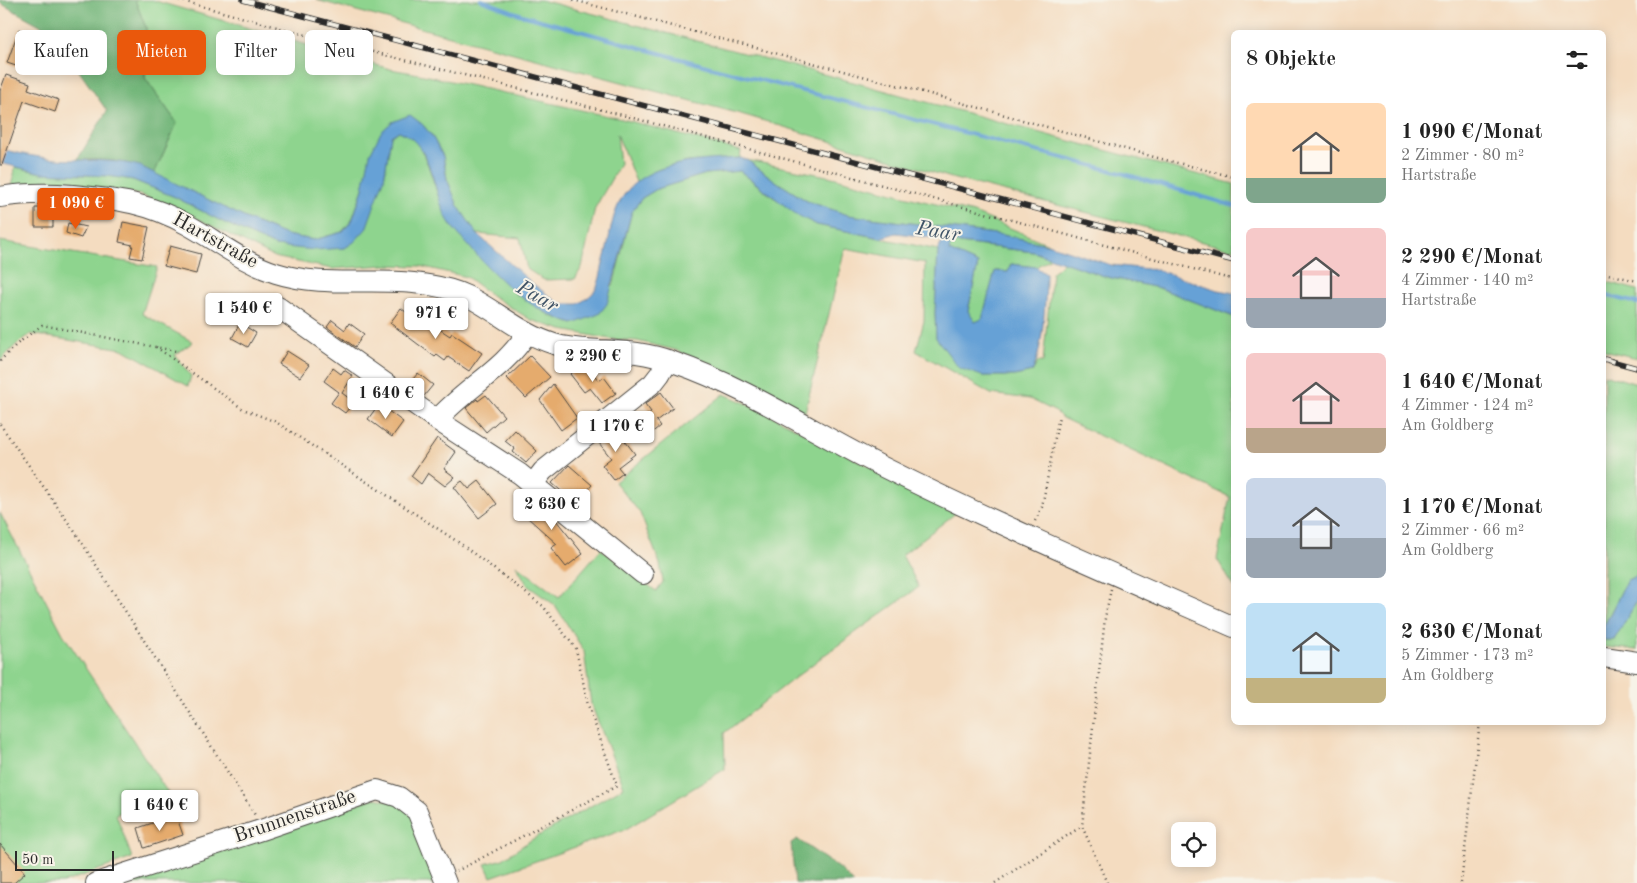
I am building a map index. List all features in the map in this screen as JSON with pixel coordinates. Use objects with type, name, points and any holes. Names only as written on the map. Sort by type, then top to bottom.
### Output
[{"type":"street","name":"Hartstraße","points":[[0,197],[40,192],[132,202],[164,213],[190,226],[253,264],[275,273],[318,281],[423,284],[449,289],[466,295],[527,334],[551,344],[569,348],[645,353],[668,360],[739,389],[886,469],[1114,576],[1231,626]]},
{"type":"street","points":[[278,307],[437,420],[533,484],[643,574]]},
{"type":"street","points":[[437,420],[450,404],[512,354],[527,334]]},
{"type":"street","points":[[533,484],[543,471],[653,383],[668,360]]},
{"type":"street","points":[[1606,657],[1637,662]]},
{"type":"street","name":"Brunnenstraße","points":[[96,883],[264,829],[377,790],[399,797],[417,811],[446,880]]},
{"type":"path","points":[[179,0],[306,35],[626,116],[1231,279]]},
{"type":"path","points":[[573,0],[923,92],[1154,157],[1231,176]]},
{"type":"path","points":[[1606,274],[1637,282]]},
{"type":"path","points":[[0,361],[17,344],[42,325],[176,351]]},
{"type":"path","points":[[156,347],[243,409],[276,422],[461,544],[543,606],[576,649],[588,705],[617,786],[446,880]]},
{"type":"path","points":[[1026,535],[1042,507],[1059,416]]},
{"type":"path","points":[[0,424],[77,535],[264,829]]},
{"type":"path","points":[[1106,883],[1082,826],[1105,618],[1114,576]]},
{"type":"path","points":[[1461,883],[1480,725]]},
{"type":"path","points":[[995,883],[1082,826]]},
{"type":"green space","points":[[0,0],[135,0],[146,30],[117,30],[117,75],[145,75],[145,78],[177,123],[154,174],[117,161],[77,160],[107,111],[82,75],[107,75],[107,30],[49,30],[0,3]]},
{"type":"green space","points":[[135,0],[152,0],[255,30],[216,30],[216,75],[295,75],[295,41],[305,44],[305,75],[373,75],[373,64],[626,120],[741,151],[740,158],[687,162],[657,170],[636,182],[617,134],[620,164],[595,208],[582,267],[575,279],[544,280],[527,269],[520,238],[477,234],[458,206],[447,179],[443,156],[432,136],[422,124],[392,122],[363,189],[352,220],[342,232],[314,240],[286,235],[252,221],[154,174],[177,123],[145,78],[145,75],[206,75],[206,30],[146,30]]},
{"type":"green space","points":[[316,0],[541,0],[1231,183],[1231,249],[955,179],[748,116]]},
{"type":"green space","points":[[399,131],[407,134],[418,143],[451,225],[516,294],[551,316],[573,324],[613,286],[632,211],[642,198],[657,189],[706,174],[740,171],[770,195],[817,225],[938,250],[935,313],[936,338],[982,376],[1015,376],[1032,372],[1038,362],[1043,362],[1052,273],[1063,262],[1107,277],[1159,288],[1231,316],[1231,582],[1217,559],[1230,497],[1062,418],[1056,412],[1030,399],[991,394],[916,351],[924,321],[925,263],[845,248],[805,412],[708,363],[675,350],[637,341],[610,339],[562,330],[531,320],[491,295],[467,277],[420,266],[385,265],[332,269],[274,257],[182,211],[141,195],[105,189],[12,189],[15,167],[42,173],[108,176],[133,180],[175,197],[275,246],[345,248],[384,179],[391,136]]},
{"type":"green space","points":[[747,160],[832,177],[974,213],[1051,245],[1003,235],[848,215],[807,201]]},
{"type":"green space","points":[[0,241],[157,267],[142,314],[193,342],[175,355],[191,376],[188,386],[123,349],[31,334],[17,344],[0,361]]},
{"type":"green space","points":[[950,242],[1034,252],[1051,258],[1036,267],[1011,264],[1008,272],[995,271],[982,320],[975,322],[968,312],[978,264],[949,251]]},
{"type":"green space","points":[[1606,282],[1637,290],[1637,358],[1606,350]]},
{"type":"green space","points":[[1606,375],[1637,384],[1637,576],[1627,580],[1606,622]]},
{"type":"green space","points":[[724,394],[755,407],[957,512],[902,555],[919,587],[823,656],[724,733],[725,769],[626,829],[491,877],[485,864],[503,859],[531,840],[624,787],[591,704],[584,651],[555,605],[528,586],[516,565],[559,597],[601,549],[656,591],[663,582],[660,564],[640,513],[615,482]]},
{"type":"green space","points":[[0,513],[63,634],[168,793],[116,814],[132,858],[62,883],[0,883]]},
{"type":"green space","points":[[1637,601],[1637,650],[1606,647],[1606,640],[1614,640]]},
{"type":"green space","points":[[374,798],[393,801],[413,815],[438,883],[113,883]]},
{"type":"green space","points":[[797,839],[841,870],[854,883],[795,883],[791,843]]},
{"type":"water","name":"Paar","points":[[410,115],[422,124],[432,136],[443,156],[447,179],[458,206],[477,234],[533,284],[560,304],[578,304],[595,290],[617,208],[626,192],[638,180],[653,172],[687,162],[740,158],[747,160],[807,201],[848,215],[1003,235],[1051,245],[1111,265],[1157,270],[1231,292],[1231,316],[1159,288],[1107,277],[1034,252],[951,242],[949,251],[978,264],[968,311],[975,322],[982,319],[995,271],[1008,272],[1011,264],[1036,267],[1046,274],[1041,338],[1036,363],[1032,372],[1015,376],[982,376],[959,368],[936,338],[935,313],[938,250],[944,239],[896,233],[880,238],[817,225],[797,215],[740,171],[706,174],[657,189],[642,198],[632,211],[607,304],[599,314],[573,324],[543,311],[518,295],[473,251],[453,228],[445,213],[420,148],[411,138],[399,131],[391,136],[384,179],[366,229],[354,242],[345,248],[315,250],[275,246],[175,197],[133,180],[108,176],[42,173],[0,163],[5,150],[32,156],[132,164],[140,166],[252,221],[286,235],[314,240],[342,232],[352,221],[363,189],[370,154],[381,132],[392,122]]},
{"type":"water","points":[[1637,576],[1637,601],[1614,640],[1606,640],[1606,622],[1627,580]]},
{"type":"building","points":[[15,40],[15,66],[7,63]]},
{"type":"building","points":[[6,75],[30,83],[28,89],[59,100],[55,112],[24,101],[2,165],[0,165],[0,91]]},
{"type":"building","points":[[35,208],[53,208],[53,227],[35,227]]},
{"type":"building","points":[[123,222],[149,227],[142,259],[130,257],[133,245],[119,242]]},
{"type":"building","points":[[68,223],[86,227],[81,238],[66,233]]},
{"type":"building","points":[[170,246],[201,254],[196,274],[164,266]]},
{"type":"building","points":[[401,308],[412,317],[415,313],[450,336],[452,333],[482,353],[469,371],[448,357],[445,361],[437,355],[435,357],[390,323]]},
{"type":"building","points":[[332,320],[345,330],[349,323],[364,334],[355,347],[327,327]]},
{"type":"building","points":[[240,323],[256,333],[248,347],[232,338]]},
{"type":"building","points":[[287,351],[309,365],[300,377],[279,364]]},
{"type":"building","points":[[530,356],[550,377],[526,398],[507,378]]},
{"type":"building","points":[[585,363],[599,381],[604,377],[616,393],[602,403],[590,388],[584,392],[570,374]]},
{"type":"building","points":[[333,368],[341,374],[344,370],[353,376],[342,393],[354,402],[345,413],[331,403],[339,392],[324,381]]},
{"type":"building","points":[[418,373],[433,385],[424,396],[408,385]]},
{"type":"building","points":[[553,384],[577,418],[561,430],[540,400]]},
{"type":"building","points":[[661,392],[673,408],[656,421],[660,426],[649,435],[639,421],[651,412],[645,404]]},
{"type":"building","points":[[486,395],[504,416],[486,432],[466,408],[477,399],[478,401]]},
{"type":"building","points":[[379,404],[403,422],[392,437],[368,419]]},
{"type":"building","points":[[616,429],[635,454],[618,467],[623,473],[614,480],[602,465],[611,458],[599,443]]},
{"type":"building","points":[[515,430],[537,451],[526,463],[513,452],[515,449],[505,441]]},
{"type":"building","points":[[437,438],[456,452],[444,469],[455,477],[445,486],[428,473],[421,484],[411,476]]},
{"type":"building","points":[[569,465],[592,485],[576,504],[552,483]]},
{"type":"building","points":[[462,481],[469,489],[479,481],[497,504],[479,518],[454,487]]},
{"type":"building","points":[[528,496],[556,520],[583,554],[566,567],[551,548],[557,544],[517,508]]},
{"type":"building","points":[[176,815],[183,835],[144,848],[138,828]]},
{"type":"building","points":[[0,844],[25,873],[14,883],[0,883]]},
{"type":"waterway","points":[[481,0],[522,15],[710,67],[1121,173],[1231,205]]},
{"type":"waterway","points":[[1606,295],[1637,303]]},
{"type":"railway","points":[[243,0],[1231,260]]},
{"type":"railway","points":[[1606,360],[1637,368]]}]
